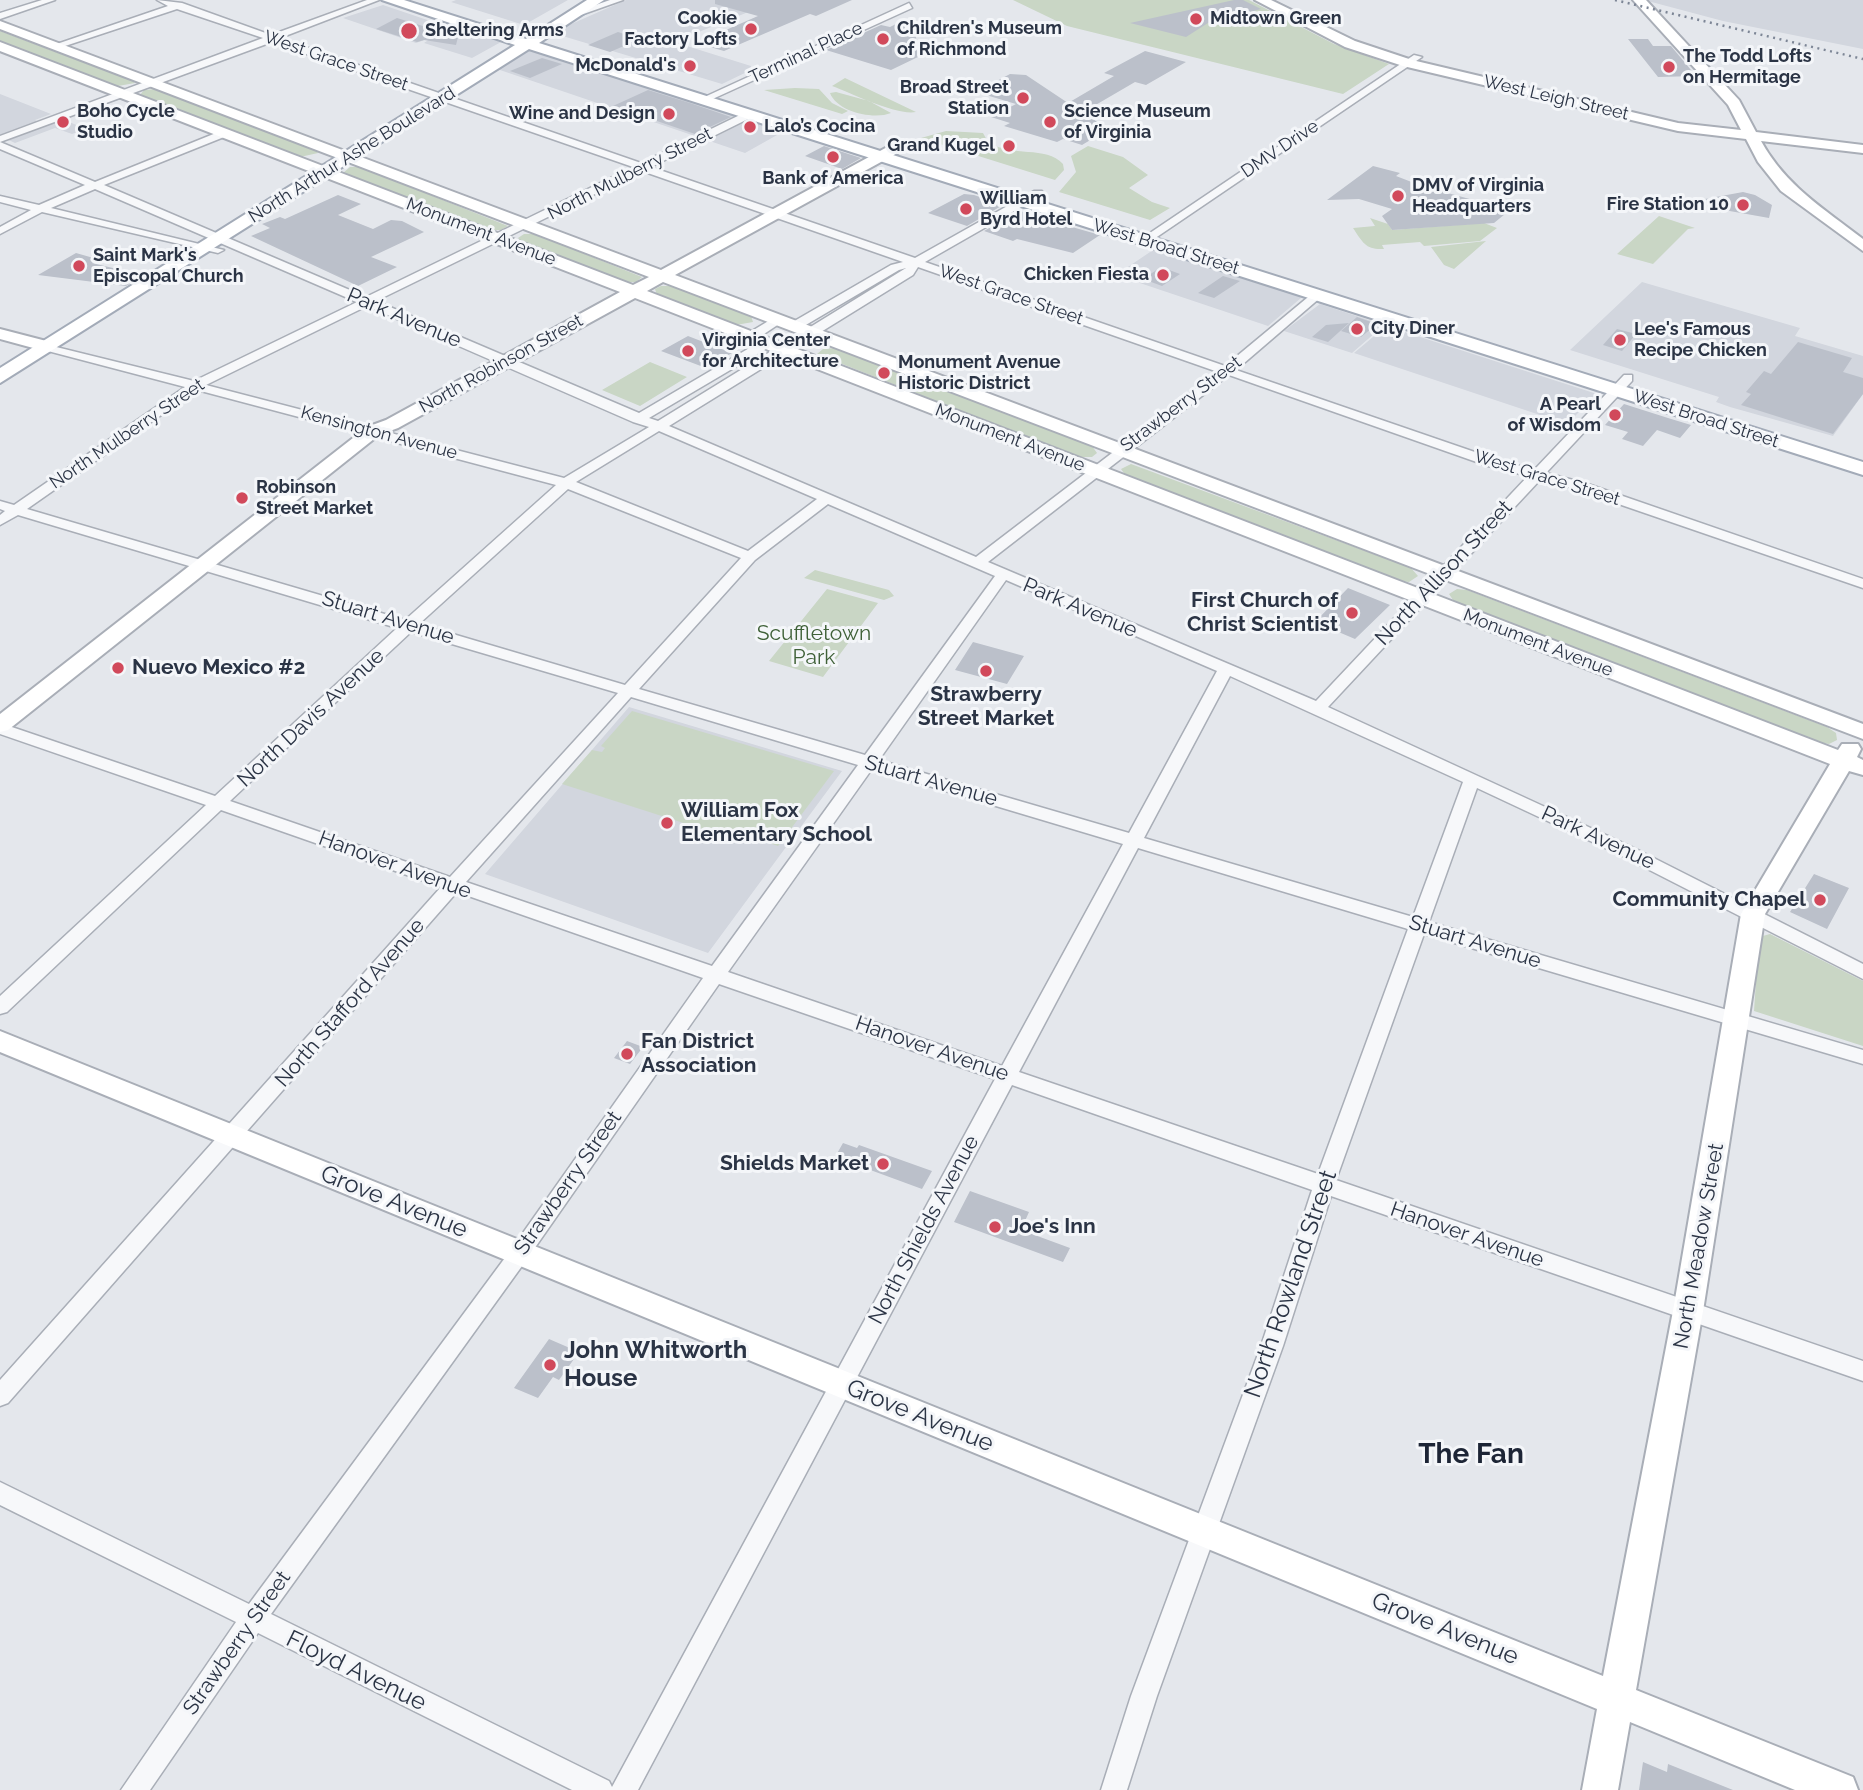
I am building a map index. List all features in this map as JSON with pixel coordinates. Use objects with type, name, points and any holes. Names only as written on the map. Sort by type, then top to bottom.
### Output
[{"type":"main road","name":"West Broad Street","points":[[389,0],[526,38],[711,97],[896,148],[1038,193],[1317,295],[1863,452]]},
{"type":"main road","name":"West Broad Street","points":[[425,0],[526,38]]},
{"type":"main road","name":"North Arthur Ashe Boulevard","points":[[0,377],[39,345],[436,96],[581,0]]},
{"type":"main road","name":"North Arthur Ashe Boulevard","points":[[526,38],[597,0]]},
{"type":"main road","name":"West Broad Street","points":[[711,97],[748,115],[1019,202],[1150,236],[1622,384],[1863,469]]},
{"type":"main road","name":"North Arthur Ashe Boulevard","points":[[0,361],[39,345]]},
{"type":"street","points":[[1,24],[51,0]]},
{"type":"street","name":"West Grace Street","points":[[161,0],[915,263],[1863,584]]},
{"type":"street","points":[[56,47],[194,0]]},
{"type":"street","points":[[0,139],[375,0]]},
{"type":"street","points":[[572,15],[620,0]]},
{"type":"street","name":"West Leigh Street","points":[[1261,0],[1350,44],[1678,127],[1751,134],[1768,130],[1863,142]]},
{"type":"street","name":"West Leigh Street","points":[[1280,0],[1361,40],[1413,60]]},
{"type":"street","points":[[1639,0],[1734,103],[1765,162],[1786,188],[1863,246]]},
{"type":"street","points":[[1656,0],[1751,102]]},
{"type":"street","name":"Terminal Place","points":[[711,97],[909,6]]},
{"type":"street","name":"Monument Avenue","points":[[1,24],[1862,731]]},
{"type":"street","name":"Monument Avenue","points":[[0,46],[1853,765]]},
{"type":"street","points":[[0,52],[25,55]]},
{"type":"street","name":"DMV Drive","points":[[1150,236],[1413,60]]},
{"type":"street","name":"North Mulberry Street","points":[[0,521],[8,507],[194,386],[529,225],[748,115]]},
{"type":"street","points":[[1768,130],[1783,158],[1804,186],[1863,229]]},
{"type":"street","name":"West Leigh Street","points":[[1768,130],[1863,149]]},
{"type":"street","points":[[0,231],[93,186],[225,133]]},
{"type":"street","name":"Park Avenue","points":[[0,145],[93,186],[204,241],[285,268],[369,302],[654,427],[1318,708],[1753,914],[1863,972]]},
{"type":"street","name":"North Robinson Street","points":[[0,726],[373,431],[505,362],[896,148]]},
{"type":"street","name":"North Davis Avenue","points":[[0,1007],[410,624],[566,483],[654,427],[767,344],[787,323],[895,267],[915,263],[1038,193]]},
{"type":"street","points":[[0,199],[204,241]]},
{"type":"street","name":"North Davis Avenue","points":[[638,419],[767,344],[813,333],[909,273],[915,263]]},
{"type":"street","name":"Strawberry Street","points":[[977,563],[1228,370],[1317,295]]},
{"type":"street","name":"Kensington Avenue","points":[[0,334],[566,483],[750,557]]},
{"type":"street","name":"North Allison Street","points":[[1318,708],[1622,384]]},
{"type":"street","name":"North Stafford Avenue","points":[[0,1396],[452,886],[750,557],[825,499]]},
{"type":"street","name":"Stuart Avenue","points":[[8,507],[410,624],[868,763],[1863,1057]]},
{"type":"street","name":"Strawberry Street","points":[[134,1790],[252,1620],[520,1253],[1003,575]]},
{"type":"street","name":"North Shields Avenue","points":[[624,1790],[1225,670]]},
{"type":"street","name":"Hanover Avenue","points":[[0,726],[452,886],[1863,1371]]},
{"type":"street","name":"North Meadow Street","points":[[1600,1790],[1688,1311],[1753,914],[1853,765],[1862,731]]},
{"type":"street","name":"North Rowland Street","points":[[1114,1790],[1144,1696],[1272,1346],[1323,1186],[1472,779]]},
{"type":"street","name":"Grove Avenue","points":[[0,1041],[1840,1790]]},
{"type":"street","name":"Floyd Avenue","points":[[0,1493],[600,1790]]},
{"type":"shaded area","points":[[568,0],[524,25],[451,2]]},
{"type":"shaded area","points":[[626,0],[778,0],[674,42],[751,66],[751,70],[722,84],[556,34],[569,25]]},
{"type":"shaded area","points":[[1644,0],[1863,0],[1863,49],[1723,21]]},
{"type":"shaded area","points":[[383,5],[501,42],[472,58],[424,43],[433,37],[416,43],[343,18]]},
{"type":"shaded area","points":[[534,49],[786,130],[745,153],[497,69],[524,50]]},
{"type":"shaded area","points":[[0,94],[51,114],[35,120],[46,125],[62,119],[86,129],[72,134],[55,128],[15,143],[0,136]]},
{"type":"shaded area","points":[[1156,248],[1296,293],[1301,298],[1268,326],[1116,275]]},
{"type":"shaded area","points":[[1642,282],[1800,328],[1795,336],[1863,356],[1863,394],[1833,436],[1730,407],[1716,402],[1719,397],[1570,350]]},
{"type":"shaded area","points":[[1320,304],[1384,325],[1352,353],[1284,331]]},
{"type":"shaded area","points":[[1386,326],[1597,394],[1567,424],[1354,353]]},
{"type":"shaded area","name":"William Fox Elementary School","points":[[629,707],[842,771],[708,953],[485,874]]},
{"type":"green space","points":[[1013,0],[1249,0],[1334,44],[1389,64],[1343,94],[1067,26]]},
{"type":"green space","points":[[0,31],[135,83],[118,86],[0,41]]},
{"type":"green space","points":[[845,78],[916,112],[898,111],[832,86]]},
{"type":"green space","points":[[156,89],[318,153],[300,157],[140,95],[144,90]]},
{"type":"green space","points":[[819,89],[832,103],[848,111],[842,114],[764,90]]},
{"type":"green space","points":[[836,92],[869,101],[891,113],[875,116],[848,110],[834,100],[830,93]]},
{"type":"green space","points":[[946,131],[983,133],[988,142],[997,147],[1056,158],[1063,164],[1064,170],[1055,180],[921,138]]},
{"type":"green space","points":[[1088,146],[1123,157],[1148,175],[1129,188],[1152,202],[1170,208],[1150,220],[1059,192],[1076,172],[1071,156]]},
{"type":"green space","points":[[350,167],[360,167],[508,226],[501,230],[490,230],[343,173]]},
{"type":"green space","points":[[1659,216],[1695,228],[1688,229],[1653,264],[1617,254]]},
{"type":"green space","points":[[1370,218],[1388,224],[1392,230],[1484,223],[1497,228],[1480,241],[1424,246],[1420,242],[1382,245],[1384,249],[1378,249],[1366,244],[1353,228],[1375,226]]},
{"type":"green space","points":[[524,234],[535,234],[642,277],[636,282],[625,282],[520,241],[518,238]]},
{"type":"green space","points":[[1486,241],[1454,269],[1444,265],[1431,247]]},
{"type":"green space","points":[[672,286],[751,316],[753,322],[736,325],[657,295],[655,289]]},
{"type":"green space","points":[[835,348],[1092,446],[1097,453],[1092,457],[1078,457],[817,354],[823,349]]},
{"type":"green space","points":[[650,362],[687,377],[640,406],[602,390]]},
{"type":"green space","points":[[1131,464],[1411,568],[1418,576],[1409,582],[1398,581],[1126,476],[1121,469]]},
{"type":"green space","points":[[815,570],[889,590],[894,596],[884,600],[804,578]]},
{"type":"green space","name":"Scuffletown Park","points":[[827,589],[878,603],[823,677],[769,661]]},
{"type":"green space","points":[[1457,589],[1467,590],[1827,727],[1836,733],[1837,740],[1829,744],[1816,742],[1455,603],[1449,594]]},
{"type":"green space","points":[[632,711],[834,771],[778,846],[754,838],[749,844],[562,784],[592,750],[602,752],[605,748],[601,746]]},
{"type":"green space","points":[[1770,934],[1863,981],[1863,1046],[1754,1011],[1759,937]]},
{"type":"building","name":"Cookie Factory Lofts","points":[[715,0],[852,0],[816,16],[810,14],[724,51],[696,43],[758,16],[715,4]]},
{"type":"building","name":"Midtown Green","points":[[1243,0],[1261,9],[1208,23],[1186,37],[1130,23]]},
{"type":"building","name":"Sheltering Arms","points":[[397,18],[458,37],[456,45],[424,40],[417,42],[376,29]]},
{"type":"building","name":"Children's Museum of Richmond","points":[[898,23],[915,27],[918,57],[891,70],[826,50],[881,25],[890,27]]},
{"type":"building","points":[[618,32],[640,39],[610,52],[588,45]]},
{"type":"building","name":"The Todd Lofts on Hermitage","points":[[1628,39],[1648,39],[1653,46],[1671,46],[1696,76],[1658,77]]},
{"type":"building","name":"Broad Street Station","points":[[1145,51],[1186,62],[1146,85],[1135,82],[1087,110],[1099,113],[1092,118],[1107,130],[1082,145],[1063,139],[1057,142],[1004,126],[1010,123],[991,117],[1016,104],[976,92],[1010,74],[1026,75],[1068,103],[1114,76],[1104,73]]},
{"type":"building","points":[[542,58],[562,64],[530,78],[510,71]]},
{"type":"building","points":[[648,90],[731,117],[695,134],[613,106]]},
{"type":"building","name":"Bank of America","points":[[824,146],[861,158],[842,169],[805,156]]},
{"type":"building","name":"DMV of Virginia Headquarters","points":[[1373,166],[1400,173],[1396,176],[1422,186],[1510,210],[1494,223],[1392,230],[1382,216],[1392,209],[1359,199],[1327,200]]},
{"type":"building","name":"Fire Station 10","points":[[1743,192],[1755,195],[1772,205],[1769,218],[1724,210],[1705,199]]},
{"type":"building","name":"William Byrd Hotel","points":[[964,194],[1003,205],[967,226],[928,213]]},
{"type":"building","points":[[338,195],[361,204],[338,215],[373,229],[391,220],[402,221],[424,232],[371,257],[397,267],[358,286],[251,236],[270,228],[262,224],[280,217],[285,219]]},
{"type":"building","points":[[1020,211],[1100,235],[1073,253],[1017,239],[1013,241],[984,231]]},
{"type":"building","name":"Saint Mark's Episcopal Church","points":[[76,253],[97,259],[92,263],[117,269],[113,271],[134,278],[133,282],[126,286],[38,275]]},
{"type":"building","name":"Chicken Fiesta","points":[[1161,267],[1180,274],[1162,286],[1143,279]]},
{"type":"building","points":[[1223,276],[1240,281],[1214,298],[1198,293]]},
{"type":"building","name":"City Diner","points":[[1357,317],[1377,324],[1361,337],[1341,331]]},
{"type":"building","points":[[1349,323],[1328,342],[1312,337],[1326,325]]},
{"type":"building","name":"Lee's Famous Recipe Chicken","points":[[1617,329],[1636,334],[1622,351],[1603,345]]},
{"type":"building","points":[[688,336],[732,353],[706,368],[661,351]]},
{"type":"building","points":[[1798,342],[1852,358],[1843,372],[1863,378],[1863,394],[1833,434],[1741,405],[1751,394],[1746,392],[1764,371],[1771,374]]},
{"type":"building","points":[[1624,404],[1691,425],[1680,438],[1657,430],[1643,446],[1622,439],[1628,432],[1605,425]]},
{"type":"building","name":"First Church of Christ Scientist","points":[[1348,588],[1390,605],[1355,639],[1315,622]]},
{"type":"building","points":[[973,642],[1024,656],[1007,684],[955,670]]},
{"type":"building","name":"Community Chapel","points":[[1814,874],[1849,888],[1827,929],[1790,912]]},
{"type":"building","name":"Fan District Association","points":[[627,1041],[643,1047],[630,1064],[614,1058]]},
{"type":"building","name":"Shields Market","points":[[843,1143],[857,1148],[859,1145],[932,1171],[922,1189],[835,1157]]},
{"type":"building","name":"Joe's Inn","points":[[970,1191],[1029,1212],[1021,1230],[1070,1248],[1063,1262],[954,1222]]},
{"type":"building","name":"John Whitworth House","points":[[549,1339],[579,1352],[559,1380],[553,1377],[538,1398],[514,1388]]},
{"type":"building","points":[[1643,1762],[1667,1772],[1668,1764],[1733,1790],[1639,1790]]},
{"type":"railway","points":[[1615,0],[1863,59]]},
{"type":"place","name":"Midtown Green","points":[[1196,19]]},
{"type":"place","name":"Cookie Factory Lofts","points":[[751,29]]},
{"type":"place","name":"Sheltering Arms","points":[[409,31]]},
{"type":"place","name":"Children's Museum of Richmond","points":[[883,39]]},
{"type":"place","name":"McDonald's","points":[[690,66]]},
{"type":"place","name":"The Todd Lofts on Hermitage","points":[[1669,67]]},
{"type":"place","name":"Broad Street Station","points":[[1023,98]]},
{"type":"place","name":"Wine and Design","points":[[669,114]]},
{"type":"place","name":"Boho Cycle Studio","points":[[63,122]]},
{"type":"place","name":"Science Museum of Virginia","points":[[1050,122]]},
{"type":"place","name":"Lalo’s Cocina","points":[[750,127]]},
{"type":"place","name":"Grand Kugel","points":[[1009,146]]},
{"type":"place","name":"Bank of America","points":[[833,157]]},
{"type":"place","name":"DMV of Virginia Headquarters","points":[[1398,196]]},
{"type":"place","name":"Fire Station 10","points":[[1743,205]]},
{"type":"place","name":"William Byrd Hotel","points":[[966,209]]},
{"type":"place","name":"Saint Mark's Episcopal Church","points":[[79,266]]},
{"type":"place","name":"Chicken Fiesta","points":[[1163,275]]},
{"type":"place","name":"City Diner","points":[[1357,329]]},
{"type":"place","name":"Lee's Famous Recipe Chicken","points":[[1620,340]]},
{"type":"place","name":"Virginia Center for Architecture","points":[[688,351]]},
{"type":"place","name":"Monument Avenue Historic District","points":[[884,373]]},
{"type":"place","name":"A Pearl of Wisdom","points":[[1615,415]]},
{"type":"place","name":"Robinson Street Market","points":[[242,498]]},
{"type":"place","name":"First Church of Christ Scientist","points":[[1352,613]]},
{"type":"place","name":"Nuevo Mexico #2","points":[[118,668]]},
{"type":"place","name":"Strawberry Street Market","points":[[986,671]]},
{"type":"place","name":"William Fox Elementary School","points":[[667,823]]},
{"type":"place","name":"Community Chapel","points":[[1820,900]]},
{"type":"place","name":"Fan District Association","points":[[627,1054]]},
{"type":"place","name":"Shields Market","points":[[883,1164]]},
{"type":"place","name":"Joe's Inn","points":[[995,1227]]},
{"type":"place","name":"John Whitworth House","points":[[550,1365]]},
{"type":"district","name":"The Fan","points":[[1471,1455]]}]
